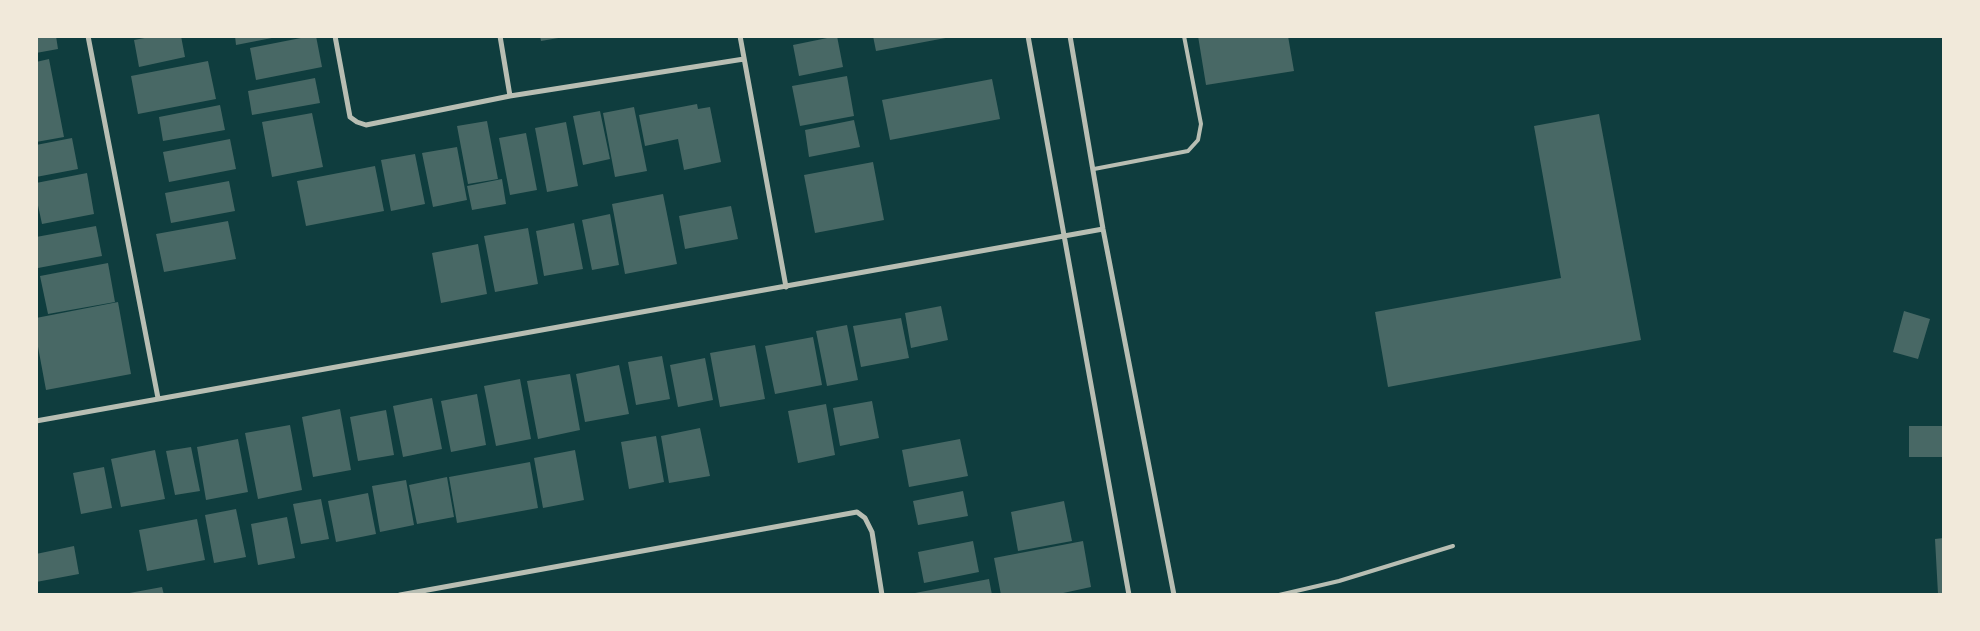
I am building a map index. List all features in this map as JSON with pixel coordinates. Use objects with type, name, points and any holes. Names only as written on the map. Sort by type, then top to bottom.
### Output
[{"type":"street","points":[[88,36],[158,398]]},
{"type":"street","points":[[335,36],[350,117],[366,125],[510,96],[744,59]]},
{"type":"street","points":[[500,36],[510,96]]},
{"type":"street","points":[[740,36],[786,287]]},
{"type":"street","points":[[1028,36],[1062,236],[1128,595]]},
{"type":"street","points":[[1070,36],[1094,168],[1103,230],[1174,595]]},
{"type":"street","points":[[36,421],[1103,230]]},
{"type":"street","points":[[400,595],[856,512],[865,518],[872,532],[882,595]]},
{"type":"lane","points":[[1094,168],[1188,151],[1198,140],[1202,124],[1184,36]]},
{"type":"lane","points":[[1279,595],[1339,581],[1453,546]]},
{"type":"building","points":[[36,36],[56,36],[58,49],[36,53]]},
{"type":"building","points":[[155,36],[181,36],[185,57],[139,67],[134,40]]},
{"type":"building","points":[[235,36],[277,36],[277,37],[236,45]]},
{"type":"building","points":[[316,36],[322,67],[256,80],[250,48]]},
{"type":"building","points":[[540,36],[564,36],[564,37],[541,41]]},
{"type":"building","points":[[837,36],[843,67],[799,76],[793,45]]},
{"type":"building","points":[[873,36],[951,36],[951,37],[876,51]]},
{"type":"building","points":[[1198,36],[1288,36],[1294,71],[1206,85]]},
{"type":"building","points":[[49,59],[64,137],[36,142],[36,62]]},
{"type":"building","points":[[208,61],[216,99],[138,114],[131,76]]},
{"type":"building","points":[[847,76],[854,116],[800,126],[792,86]]},
{"type":"building","points":[[315,78],[320,103],[252,115],[248,91]]},
{"type":"building","points":[[992,79],[1000,119],[890,140],[882,100]]},
{"type":"building","points":[[697,104],[698,109],[710,107],[721,162],[684,170],[678,139],[645,146],[639,115]]},
{"type":"building","points":[[220,105],[225,130],[163,141],[159,117]]},
{"type":"building","points":[[634,107],[647,171],[615,177],[603,113]]},
{"type":"building","points":[[600,111],[610,159],[583,165],[573,116]]},
{"type":"building","points":[[312,113],[323,167],[272,177],[262,122]]},
{"type":"building","points":[[1599,114],[1641,340],[1388,387],[1375,312],[1561,278],[1534,126]]},
{"type":"building","points":[[854,120],[860,147],[809,157],[805,130]]},
{"type":"building","points":[[487,121],[498,179],[468,184],[457,126]]},
{"type":"building","points":[[566,122],[578,186],[547,192],[535,128]]},
{"type":"building","points":[[526,133],[537,190],[510,195],[499,138]]},
{"type":"building","points":[[72,138],[78,169],[36,177],[36,145]]},
{"type":"building","points":[[230,139],[236,169],[169,182],[163,152]]},
{"type":"building","points":[[457,147],[467,200],[433,207],[422,153]]},
{"type":"building","points":[[415,154],[425,204],[391,211],[381,160]]},
{"type":"building","points":[[873,162],[884,220],[815,233],[804,175]]},
{"type":"building","points":[[375,166],[384,211],[306,226],[297,181]]},
{"type":"building","points":[[87,173],[94,214],[42,224],[36,196],[36,183]]},
{"type":"building","points":[[502,179],[506,204],[472,210],[467,186]]},
{"type":"building","points":[[229,181],[235,211],[171,223],[165,193]]},
{"type":"building","points":[[663,194],[677,264],[625,274],[612,204]]},
{"type":"building","points":[[731,206],[738,239],[685,249],[679,216]]},
{"type":"building","points":[[610,214],[619,265],[592,270],[582,220]]},
{"type":"building","points":[[228,221],[236,259],[164,272],[156,234]]},
{"type":"building","points":[[574,223],[583,269],[544,276],[536,231]]},
{"type":"building","points":[[96,226],[102,256],[38,268],[36,237]]},
{"type":"building","points":[[528,228],[538,284],[495,292],[484,236]]},
{"type":"building","points":[[478,244],[487,294],[441,303],[432,253]]},
{"type":"building","points":[[108,263],[115,302],[48,314],[40,276]]},
{"type":"building","points":[[118,302],[131,374],[46,390],[36,336],[36,318]]},
{"type":"building","points":[[941,306],[948,340],[911,348],[905,313]]},
{"type":"building","points":[[1904,311],[1930,319],[1918,359],[1893,352]]},
{"type":"building","points":[[901,318],[909,358],[861,367],[853,326]]},
{"type":"building","points":[[847,325],[858,380],[827,386],[816,331]]},
{"type":"building","points":[[813,337],[822,385],[775,394],[765,346]]},
{"type":"building","points":[[755,345],[765,399],[720,407],[710,353]]},
{"type":"building","points":[[662,356],[670,399],[636,405],[628,362]]},
{"type":"building","points":[[705,358],[713,400],[678,407],[670,365]]},
{"type":"building","points":[[619,365],[629,414],[585,422],[576,374]]},
{"type":"building","points":[[570,374],[580,430],[538,439],[527,381]]},
{"type":"building","points":[[520,379],[531,439],[496,446],[484,386]]},
{"type":"building","points":[[477,394],[486,445],[451,452],[441,401]]},
{"type":"building","points":[[432,398],[442,449],[403,457],[393,406]]},
{"type":"building","points":[[872,401],[879,438],[840,446],[833,408]]},
{"type":"building","points":[[826,404],[835,455],[798,463],[788,411]]},
{"type":"building","points":[[340,409],[351,470],[313,477],[302,417]]},
{"type":"building","points":[[386,410],[394,455],[358,461],[350,417]]},
{"type":"building","points":[[290,425],[302,490],[258,499],[245,433]]},
{"type":"building","points":[[1909,426],[1944,426],[1944,457],[1909,457]]},
{"type":"building","points":[[700,428],[710,476],[669,483],[661,436]]},
{"type":"building","points":[[656,436],[664,482],[629,489],[621,442]]},
{"type":"building","points":[[238,439],[248,492],[206,500],[197,447]]},
{"type":"building","points":[[960,439],[968,476],[909,487],[902,450]]},
{"type":"building","points":[[191,447],[200,491],[175,495],[166,451]]},
{"type":"building","points":[[155,450],[165,499],[121,507],[111,459]]},
{"type":"building","points":[[575,450],[584,500],[543,508],[534,458]]},
{"type":"building","points":[[530,462],[538,508],[457,523],[449,477]]},
{"type":"building","points":[[104,467],[112,508],[81,514],[73,473]]},
{"type":"building","points":[[447,477],[454,517],[417,524],[409,485]]},
{"type":"building","points":[[406,480],[414,525],[380,532],[372,486]]},
{"type":"building","points":[[963,491],[968,516],[918,525],[913,501]]},
{"type":"building","points":[[368,493],[376,534],[336,542],[328,501]]},
{"type":"building","points":[[321,499],[329,539],[301,544],[293,504]]},
{"type":"building","points":[[1064,501],[1072,541],[1018,551],[1011,512]]},
{"type":"building","points":[[236,509],[246,557],[214,563],[205,515]]},
{"type":"building","points":[[287,517],[295,558],[258,565],[251,524]]},
{"type":"building","points":[[197,519],[205,560],[147,571],[139,530]]},
{"type":"building","points":[[1944,538],[1944,594],[1938,594],[1935,539]]},
{"type":"building","points":[[973,541],[979,572],[924,583],[918,552]]},
{"type":"building","points":[[1083,541],[1091,587],[1054,595],[1001,595],[994,558]]},
{"type":"building","points":[[74,546],[79,574],[36,582],[36,554]]},
{"type":"building","points":[[989,579],[992,595],[916,595],[915,593]]},
{"type":"building","points":[[162,587],[164,595],[124,595],[124,594]]}]
